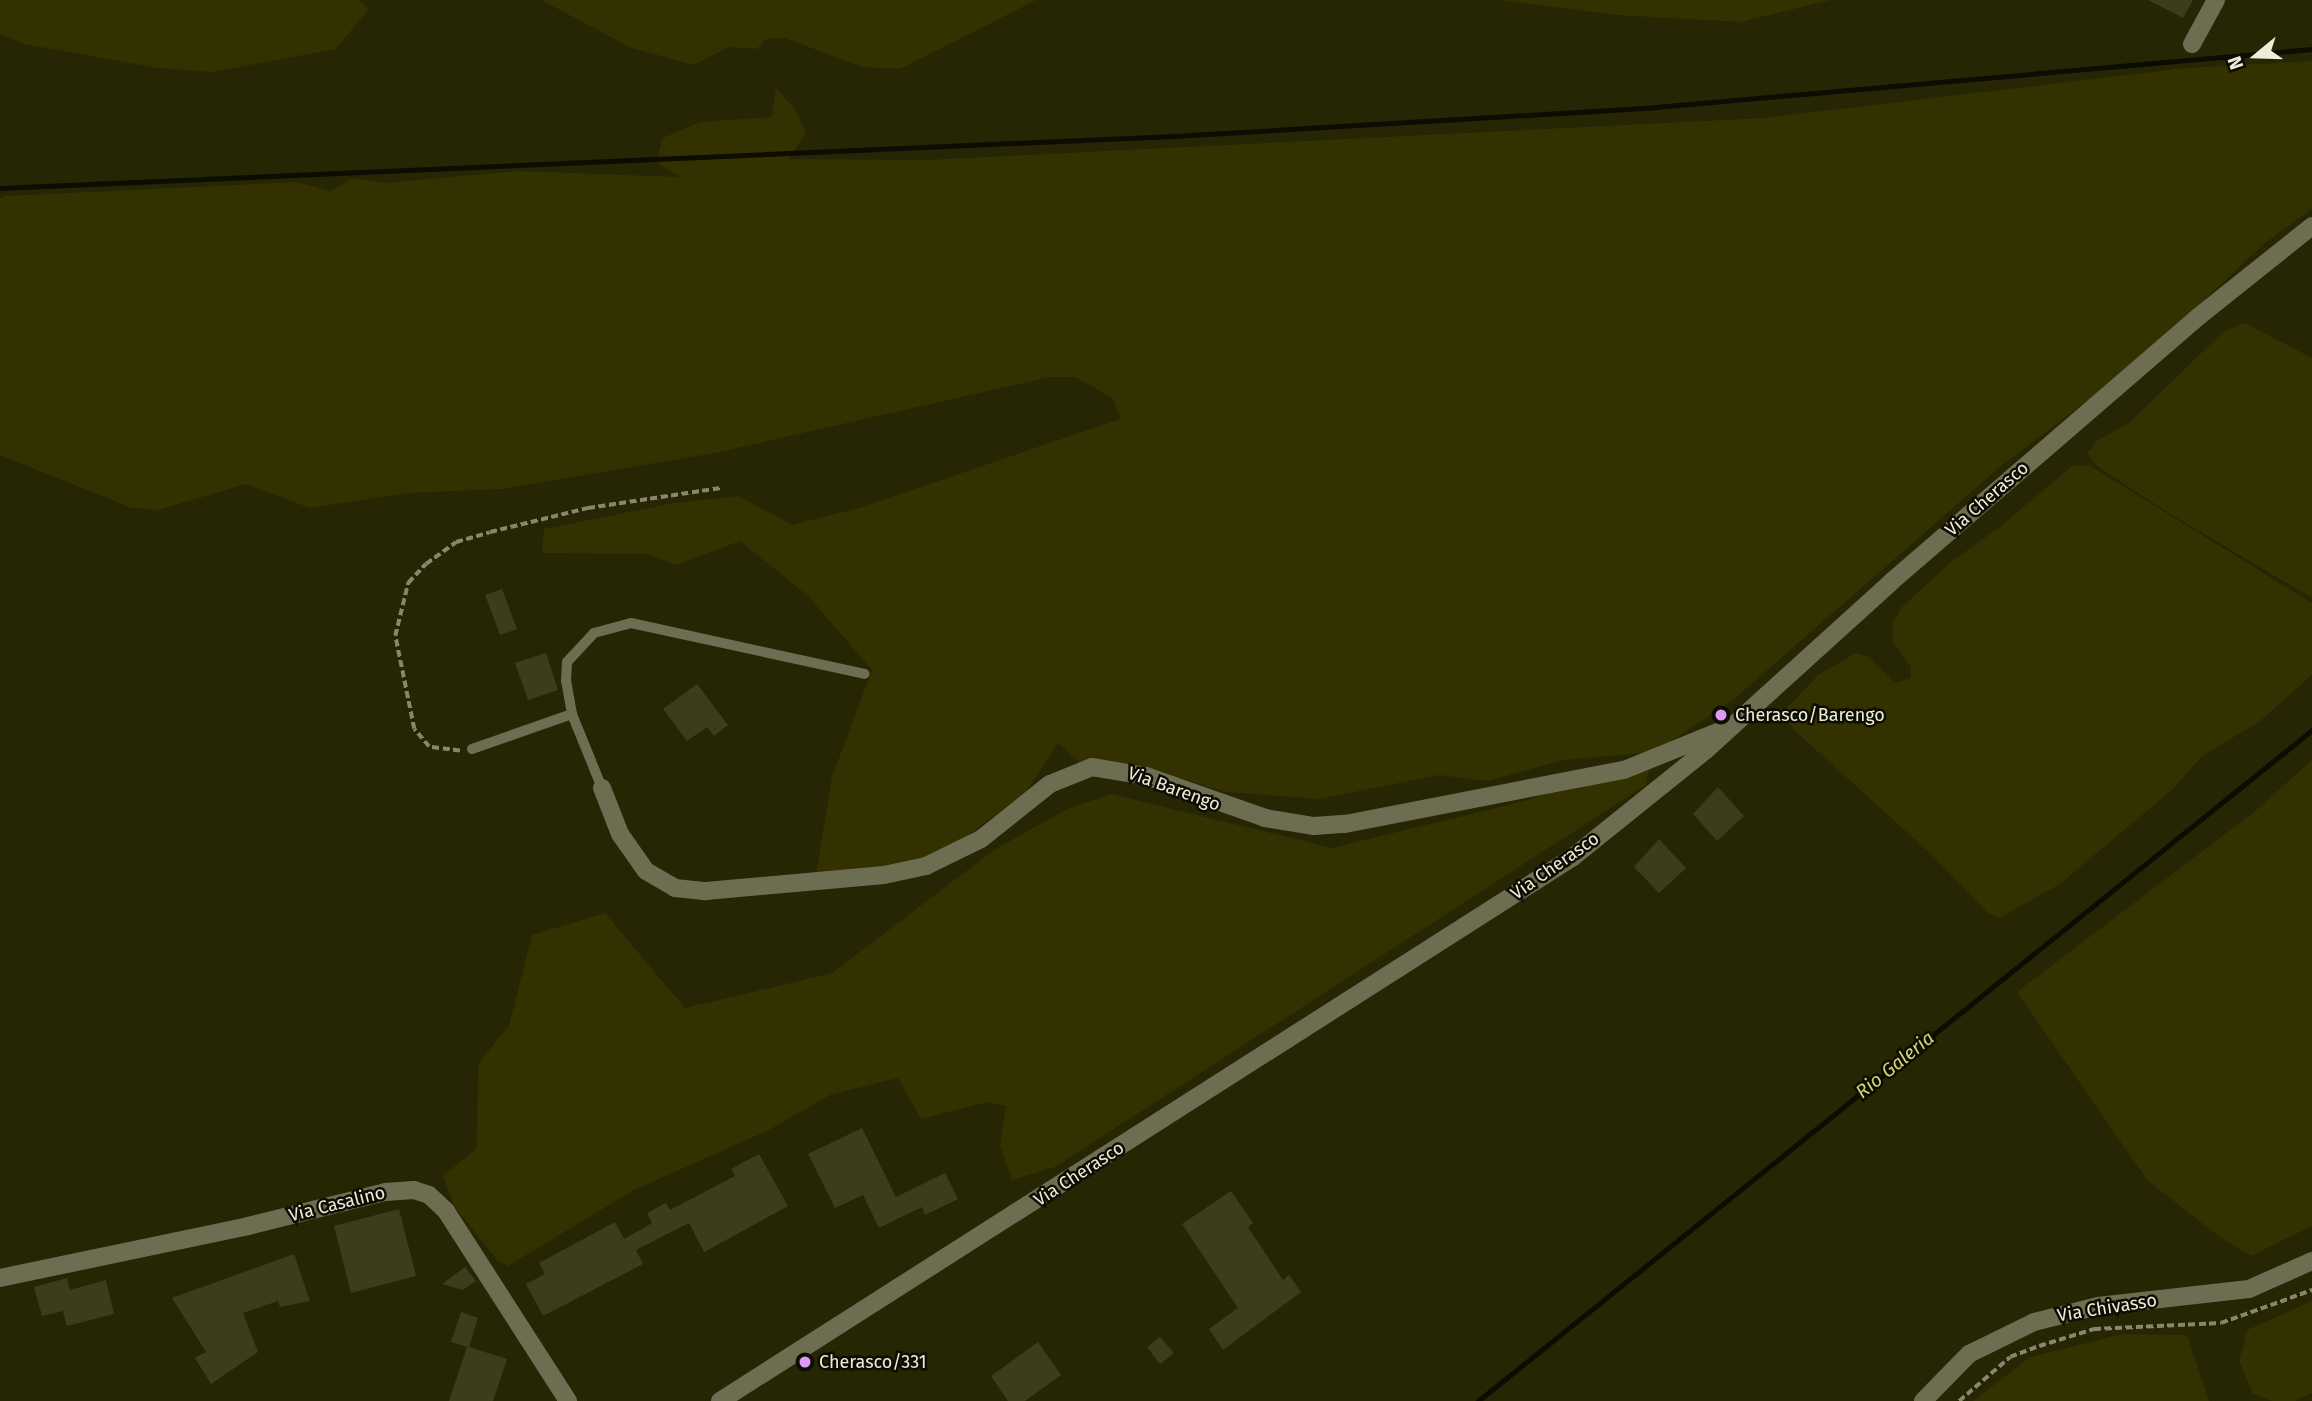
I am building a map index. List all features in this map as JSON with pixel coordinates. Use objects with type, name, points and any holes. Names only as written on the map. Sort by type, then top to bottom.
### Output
[{"type":"street","points":[[2192,44],[2216,0]]},
{"type":"street","name":"Via Cherasco","points":[[720,1401],[1573,857],[1733,726],[1891,582],[2198,317],[2312,226]]},
{"type":"street","name":"Via Barengo","points":[[602,788],[620,834],[646,871],[675,888],[706,891],[884,875],[926,866],[972,845],[1050,783],[1091,767],[1146,776],[1265,818],[1335,825],[1624,770],[1733,726]]},
{"type":"street","name":"Via Casalino","points":[[0,1278],[385,1192],[414,1190],[429,1195],[446,1211],[568,1401]]},
{"type":"street","name":"Via Chivasso","points":[[1923,1401],[1969,1354],[2034,1322],[2098,1306],[2249,1289],[2312,1261]]},
{"type":"lane","points":[[602,788],[572,714],[566,662],[593,633],[631,622],[864,674]]},
{"type":"lane","points":[[472,749],[572,714]]},
{"type":"path","points":[[472,749],[453,752],[429,747],[414,729],[395,636],[408,583],[426,564],[456,542],[489,532],[588,508],[720,488]]},
{"type":"path","points":[[1959,1401],[2010,1357],[2039,1346],[2094,1329],[2221,1323],[2312,1290]]},
{"type":"shaded area","points":[[0,0],[358,0],[369,9],[336,49],[213,72],[158,68],[24,44],[0,34]]},
{"type":"shaded area","points":[[541,0],[1036,0],[900,69],[862,67],[785,38],[766,39],[757,49],[729,47],[693,65],[632,48]]},
{"type":"shaded area","points":[[1498,0],[1831,0],[1741,22],[1616,15]]},
{"type":"shaded area","points":[[2312,61],[2312,209],[2266,242],[2137,363],[2000,467],[1733,700],[1655,752],[1565,760],[1487,781],[1439,775],[1319,799],[1226,792],[1133,764],[1082,765],[1058,743],[1026,792],[949,849],[896,868],[816,874],[832,777],[872,670],[808,596],[740,541],[676,565],[648,554],[542,553],[544,529],[674,503],[739,496],[792,525],[862,507],[1120,419],[1113,399],[1076,377],[1050,377],[715,453],[502,489],[408,493],[310,508],[246,484],[158,510],[132,508],[0,455],[0,199],[4,196],[295,182],[331,191],[353,178],[385,183],[518,171],[680,177],[656,162],[663,138],[700,122],[772,117],[776,88],[794,108],[806,132],[789,159],[926,160],[1764,118],[2186,68]]},
{"type":"shaded area","points":[[2245,323],[2312,358],[2312,598],[2167,512],[2097,466],[2087,453],[2098,440],[2128,424],[2224,331]]},
{"type":"shaded area","points":[[2089,465],[2312,603],[2312,675],[2259,722],[2202,756],[2174,788],[2060,884],[1999,918],[1987,912],[1931,854],[1794,730],[1786,718],[1787,708],[1818,675],[1856,653],[1867,656],[1895,683],[1911,678],[1911,667],[1893,642],[1893,622],[1902,607],[1952,561],[2001,526],[2072,466]]},
{"type":"shaded area","points":[[2312,760],[2312,1226],[2251,1256],[2217,1235],[2147,1180],[2017,992],[2254,812]]},
{"type":"shaded area","points":[[1650,762],[1646,785],[1055,1167],[1012,1180],[1000,1145],[1006,1106],[987,1102],[921,1119],[898,1078],[830,1095],[769,1130],[634,1190],[508,1266],[497,1260],[454,1206],[443,1176],[477,1148],[478,1064],[509,1025],[532,935],[605,913],[685,1008],[832,973],[994,850],[1067,809],[1111,794],[1332,848],[1524,801]]},
{"type":"shaded area","points":[[2312,1301],[2312,1393],[2295,1401],[2272,1401],[2253,1394],[2239,1361],[2247,1330]]},
{"type":"shaded area","points":[[2122,1334],[2187,1335],[2209,1401],[1973,1401],[2030,1357]]},
{"type":"building","points":[[2148,0],[2193,0],[2183,18]]},
{"type":"building","points":[[502,589],[517,629],[500,635],[485,595]]},
{"type":"building","points":[[546,653],[558,690],[528,700],[515,663]]},
{"type":"building","points":[[697,684],[728,725],[714,736],[707,727],[687,741],[663,709]]},
{"type":"building","points":[[1718,787],[1744,816],[1717,841],[1693,814]]},
{"type":"building","points":[[1659,839],[1686,868],[1659,893],[1634,867]]},
{"type":"building","points":[[862,1128],[896,1197],[945,1173],[958,1199],[925,1215],[922,1207],[879,1228],[863,1195],[835,1208],[808,1154]]},
{"type":"building","points":[[759,1154],[788,1206],[704,1252],[689,1223],[636,1250],[643,1264],[543,1316],[526,1284],[545,1274],[539,1263],[615,1222],[624,1239],[652,1223],[647,1213],[666,1203],[670,1210],[735,1176],[731,1169]]},
{"type":"building","points":[[1231,1191],[1253,1223],[1248,1227],[1283,1280],[1289,1275],[1301,1292],[1223,1350],[1209,1329],[1238,1308],[1182,1224]]},
{"type":"building","points":[[399,1209],[416,1276],[351,1293],[334,1226]]},
{"type":"building","points":[[294,1254],[310,1301],[280,1307],[278,1301],[243,1313],[258,1352],[211,1384],[195,1358],[206,1352],[172,1298]]},
{"type":"building","points":[[465,1267],[476,1281],[463,1290],[442,1284]]},
{"type":"building","points":[[67,1278],[70,1290],[106,1280],[114,1314],[67,1326],[63,1311],[42,1316],[34,1287]]},
{"type":"building","points":[[461,1312],[478,1318],[469,1347],[507,1359],[493,1401],[449,1401],[467,1347],[451,1342]]},
{"type":"building","points":[[1160,1337],[1174,1353],[1160,1364],[1147,1347]]},
{"type":"building","points":[[1038,1342],[1061,1375],[1025,1401],[1008,1401],[991,1376]]},
{"type":"waterway","points":[[0,188],[1174,136],[1656,107],[2312,49]]},
{"type":"waterway","name":"Rio Galeria","points":[[1478,1401],[2312,730]]},
{"type":"place","name":"Cherasco/Barengo","points":[[1721,715]]},
{"type":"place","name":"Cherasco/331","points":[[805,1362]]}]
